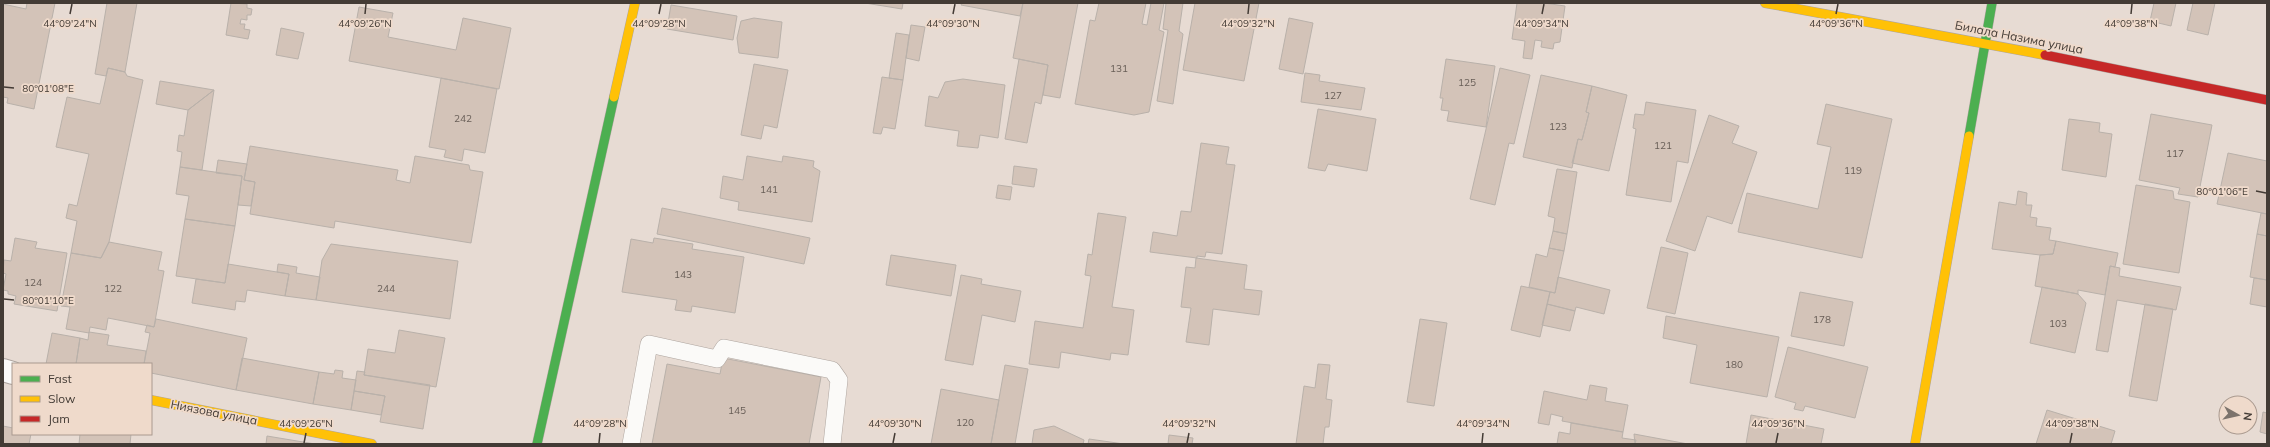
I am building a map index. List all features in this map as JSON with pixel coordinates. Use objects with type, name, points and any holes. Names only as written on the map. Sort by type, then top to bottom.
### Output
[{"type":"street","points":[[537,444],[635,3]]},
{"type":"street","name":"Билала Назима улица","points":[[1765,3],[1984,42],[2267,100]]},
{"type":"street","points":[[1915,444],[1992,3]]},
{"type":"street","name":"Ниязова улица","points":[[152,400],[372,444]]},
{"type":"lane","points":[[631,444],[649,344],[717,359],[724,348],[832,370],[839,380],[832,444]]},
{"type":"building","points":[[27,3],[55,3],[34,109],[7,103],[8,98],[3,97],[3,4],[26,9]]},
{"type":"building","points":[[107,3],[137,3],[125,72],[108,68],[106,76],[95,74]]},
{"type":"building","points":[[231,3],[247,4],[247,8],[252,9],[251,15],[247,15],[247,20],[241,19],[240,24],[245,24],[244,29],[250,30],[248,39],[226,35]]},
{"type":"building","points":[[865,3],[903,3],[902,9]]},
{"type":"building","points":[[962,3],[1023,3],[1020,16],[961,5]]},
{"type":"building","points":[[1023,3],[1078,3],[1060,98],[1043,95],[1048,65],[1013,58]]},
{"type":"building","points":[[1099,3],[1146,3],[1142,24],[1147,25],[1151,3],[1164,3],[1159,30],[1164,32],[1149,112],[1134,115],[1075,104],[1090,20],[1095,21]]},
{"type":"building","points":[[1166,3],[1183,3],[1179,31],[1183,34],[1173,104],[1157,101],[1168,30],[1163,29]]},
{"type":"building","points":[[1195,3],[1259,3],[1244,81],[1183,70]]},
{"type":"building","points":[[1517,3],[1544,3],[1565,6],[1560,42],[1554,43],[1553,49],[1541,47],[1542,41],[1535,40],[1532,59],[1523,58],[1525,41],[1512,39]]},
{"type":"building","points":[[2154,3],[2176,3],[2171,26],[2150,21]]},
{"type":"building","points":[[2193,3],[2215,3],[2208,35],[2187,30]]},
{"type":"building","points":[[671,5],[737,16],[733,40],[667,29]]},
{"type":"building","points":[[359,7],[393,13],[388,37],[456,50],[463,18],[511,28],[499,89],[349,61]]},
{"type":"building","points":[[754,18],[782,22],[778,58],[739,53],[737,38],[741,21]]},
{"type":"building","points":[[1289,18],[1313,23],[1303,74],[1279,69]]},
{"type":"building","points":[[911,25],[925,27],[919,61],[906,58]]},
{"type":"building","points":[[281,28],[304,33],[298,59],[276,55]]},
{"type":"building","points":[[896,33],[909,35],[903,80],[889,78]]},
{"type":"building","points":[[1019,59],[1048,65],[1041,104],[1035,102],[1027,143],[1005,139]]},
{"type":"building","points":[[1446,59],[1495,66],[1486,127],[1447,121],[1449,111],[1441,110],[1443,98],[1440,98]]},
{"type":"building","points":[[754,64],[788,70],[777,128],[764,125],[761,139],[741,135]]},
{"type":"building","points":[[108,68],[125,72],[127,76],[143,80],[109,242],[101,258],[71,253],[77,221],[66,218],[69,204],[77,206],[89,154],[56,147],[67,97],[100,104]]},
{"type":"building","points":[[1500,68],[1530,75],[1514,144],[1509,143],[1495,205],[1470,199]]},
{"type":"building","points":[[1305,73],[1320,75],[1319,81],[1365,88],[1361,110],[1301,102]]},
{"type":"building","points":[[1541,75],[1592,86],[1586,112],[1589,113],[1582,140],[1578,139],[1572,168],[1523,157]]},
{"type":"building","points":[[882,77],[903,80],[895,129],[883,127],[881,134],[873,133]]},
{"type":"building","points":[[441,78],[497,89],[485,153],[464,149],[462,161],[444,157],[446,150],[429,147]]},
{"type":"building","points":[[963,79],[1005,85],[998,138],[980,135],[978,148],[957,146],[959,131],[925,126],[929,96],[938,98],[945,82]]},
{"type":"building","points":[[160,81],[214,90],[188,110],[156,104]]},
{"type":"building","points":[[1592,86],[1627,95],[1609,171],[1572,163],[1578,139],[1582,140],[1589,113],[1586,112]]},
{"type":"building","points":[[214,90],[202,170],[180,167],[182,152],[177,151],[179,135],[184,136],[188,110]]},
{"type":"building","points":[[1646,102],[1696,110],[1688,163],[1677,161],[1671,202],[1626,195],[1636,129],[1633,128],[1635,114],[1644,115]]},
{"type":"building","points":[[1826,104],[1892,119],[1862,258],[1738,232],[1747,193],[1818,209],[1831,147],[1817,144]]},
{"type":"building","points":[[1318,109],[1376,119],[1367,171],[1328,164],[1325,171],[1308,168]]},
{"type":"building","points":[[2151,114],[2212,125],[2198,197],[2178,194],[2180,188],[2139,180]]},
{"type":"building","points":[[1709,115],[1739,126],[1732,143],[1757,152],[1732,224],[1707,216],[1695,251],[1666,241]]},
{"type":"building","points":[[2069,119],[2100,123],[2099,132],[2112,134],[2106,177],[2062,170]]},
{"type":"building","points":[[1201,143],[1229,147],[1226,164],[1235,165],[1222,254],[1206,252],[1205,257],[1197,256],[1197,258],[1150,252],[1153,232],[1177,236],[1181,211],[1191,212]]},
{"type":"building","points":[[250,146],[398,170],[396,180],[410,183],[415,156],[469,165],[470,170],[483,172],[471,243],[335,221],[334,228],[250,214],[255,182],[244,180]]},
{"type":"building","points":[[2228,153],[2267,161],[2267,214],[2217,204]]},
{"type":"building","points":[[747,156],[782,162],[783,156],[814,161],[813,167],[820,171],[812,222],[738,210],[739,202],[720,198],[723,176],[743,180]]},
{"type":"building","points":[[218,160],[247,164],[244,180],[255,182],[251,206],[238,205],[242,176],[216,173]]},
{"type":"building","points":[[1014,166],[1037,169],[1034,187],[1012,184]]},
{"type":"building","points":[[180,167],[242,176],[235,226],[185,219],[189,196],[176,194]]},
{"type":"building","points":[[1557,169],[1577,172],[1567,234],[1553,231],[1555,218],[1548,216]]},
{"type":"building","points":[[998,185],[1012,187],[1010,200],[996,198]]},
{"type":"building","points":[[2136,185],[2173,191],[2174,199],[2190,202],[2179,273],[2123,264]]},
{"type":"building","points":[[2018,191],[2027,193],[2026,205],[2032,205],[2030,217],[2037,218],[2036,226],[2051,228],[2049,240],[2056,241],[2053,254],[2040,255],[1992,249],[1999,202],[2016,205]]},
{"type":"building","points":[[662,208],[810,238],[804,264],[657,234]]},
{"type":"building","points":[[1098,213],[1126,217],[1112,307],[1134,310],[1128,355],[1111,353],[1110,360],[1061,352],[1059,368],[1029,364],[1035,321],[1083,328],[1091,276],[1085,275],[1088,254],[1092,255]]},
{"type":"building","points":[[2261,213],[2267,214],[2267,236],[2257,234]]},
{"type":"building","points":[[185,219],[235,226],[225,283],[176,276]]},
{"type":"building","points":[[1553,231],[1567,234],[1564,251],[1549,248]]},
{"type":"building","points":[[2257,234],[2267,236],[2267,280],[2250,277]]},
{"type":"building","points":[[15,238],[37,242],[35,248],[67,253],[57,311],[14,304],[16,296],[8,294],[8,291],[3,290],[6,274],[3,273],[4,260],[11,261]]},
{"type":"building","points":[[654,238],[693,244],[692,249],[744,257],[735,313],[692,306],[691,312],[675,310],[677,300],[622,292],[631,239],[653,243]]},
{"type":"building","points":[[2056,241],[2118,253],[2115,267],[2110,266],[2105,295],[2078,290],[2078,294],[2035,286],[2040,255],[2053,254]]},
{"type":"building","points":[[109,242],[162,252],[158,270],[164,271],[154,327],[108,318],[106,330],[90,327],[89,333],[66,329],[70,307],[61,306],[71,253],[101,258]]},
{"type":"building","points":[[331,244],[458,261],[450,319],[316,300],[322,260]]},
{"type":"building","points":[[1661,247],[1688,253],[1675,314],[1647,308]]},
{"type":"building","points":[[1549,248],[1564,251],[1555,293],[1529,287],[1536,254],[1547,257]]},
{"type":"building","points":[[891,255],[956,265],[951,296],[886,285]]},
{"type":"building","points":[[1196,258],[1247,265],[1244,289],[1262,291],[1259,315],[1213,309],[1209,345],[1186,342],[1191,308],[1181,307],[1186,267],[1195,268]]},
{"type":"building","points":[[228,264],[289,274],[285,296],[247,290],[245,302],[236,301],[235,310],[192,303],[196,279],[225,283]]},
{"type":"building","points":[[278,264],[297,267],[296,273],[320,277],[316,300],[285,296],[289,274],[277,272]]},
{"type":"building","points":[[2110,266],[2120,268],[2119,276],[2181,287],[2176,310],[2117,300],[2108,352],[2096,350]]},
{"type":"building","points":[[961,275],[982,279],[981,284],[1021,291],[1015,322],[982,315],[973,365],[945,360]]},
{"type":"building","points":[[1558,277],[1610,290],[1604,314],[1576,307],[1575,311],[1547,304],[1550,292],[1555,293]]},
{"type":"building","points":[[2254,278],[2267,280],[2267,307],[2250,304]]},
{"type":"building","points":[[1521,286],[1550,292],[1540,337],[1511,330]]},
{"type":"building","points":[[2042,287],[2078,294],[2086,303],[2075,353],[2030,343]]},
{"type":"building","points":[[1800,292],[1853,302],[1844,346],[1791,336]]},
{"type":"building","points":[[1547,304],[1575,311],[1570,331],[1542,325]]},
{"type":"building","points":[[2145,304],[2173,309],[2157,401],[2129,396]]},
{"type":"building","points":[[1666,316],[1779,337],[1767,397],[1690,383],[1697,345],[1663,338]]},
{"type":"building","points":[[156,319],[247,338],[236,390],[152,373],[152,363],[144,363],[150,333],[145,332],[147,325],[154,327]]},
{"type":"building","points":[[1420,319],[1447,323],[1434,406],[1407,402]]},
{"type":"building","points":[[399,330],[445,338],[436,387],[364,375],[368,349],[395,353]]},
{"type":"building","points":[[89,332],[109,335],[107,345],[146,351],[144,363],[76,363],[80,338],[88,340]]},
{"type":"building","points":[[52,333],[80,338],[76,363],[46,363]]},
{"type":"building","points":[[1788,347],[1868,367],[1855,418],[1805,406],[1803,411],[1794,409],[1796,403],[1775,397]]},
{"type":"building","points":[[242,358],[319,372],[313,404],[236,390]]},
{"type":"building","points":[[723,358],[821,377],[809,444],[652,444],[667,364],[720,374]]},
{"type":"building","points":[[1318,364],[1330,365],[1326,399],[1332,400],[1329,427],[1325,427],[1323,444],[1296,444],[1304,386],[1315,388]]},
{"type":"building","points":[[1005,365],[1028,369],[1015,444],[991,444]]},
{"type":"building","points":[[335,370],[343,371],[342,378],[356,380],[351,410],[313,404],[319,372],[334,374]]},
{"type":"building","points":[[357,371],[365,372],[364,375],[430,385],[423,429],[380,422],[385,396],[354,391]]},
{"type":"building","points":[[1590,385],[1607,388],[1605,401],[1628,405],[1623,432],[1562,421],[1563,417],[1551,414],[1549,425],[1538,423],[1544,391],[1587,400]]},
{"type":"building","points":[[941,389],[999,400],[991,444],[931,444]]},
{"type":"building","points":[[354,391],[385,396],[381,415],[351,410]]},
{"type":"building","points":[[2047,410],[2115,431],[2111,444],[2036,444]]},
{"type":"building","points":[[2263,412],[2267,413],[2267,434],[2260,432]]},
{"type":"building","points":[[1751,415],[1824,429],[1821,444],[1746,444]]},
{"type":"building","points":[[1571,423],[1623,432],[1622,438],[1636,440],[1635,444],[1557,444],[1559,432],[1570,434]]},
{"type":"building","points":[[3,426],[12,428],[12,435],[31,435],[29,444],[3,444]]},
{"type":"building","points":[[1054,426],[1084,440],[1083,444],[1032,444],[1034,430]]},
{"type":"building","points":[[1634,434],[1688,444],[1635,444]]},
{"type":"building","points":[[80,435],[131,435],[130,444],[79,444]]},
{"type":"building","points":[[1169,435],[1193,438],[1192,444],[1168,444]]},
{"type":"building","points":[[267,436],[315,444],[266,444]]},
{"type":"building","points":[[1089,439],[1124,444],[1088,444]]},
{"type":"traffic: fast","points":[[1969,136],[1992,3]]},
{"type":"traffic: fast","points":[[537,444],[614,97]]},
{"type":"traffic: slow","points":[[614,97],[635,3]]},
{"type":"traffic: slow","points":[[1765,3],[2045,55]]},
{"type":"traffic: slow","points":[[1915,444],[1969,136]]},
{"type":"traffic: slow","points":[[152,400],[372,444]]},
{"type":"traffic: jam","points":[[2045,55],[2267,100]]}]
